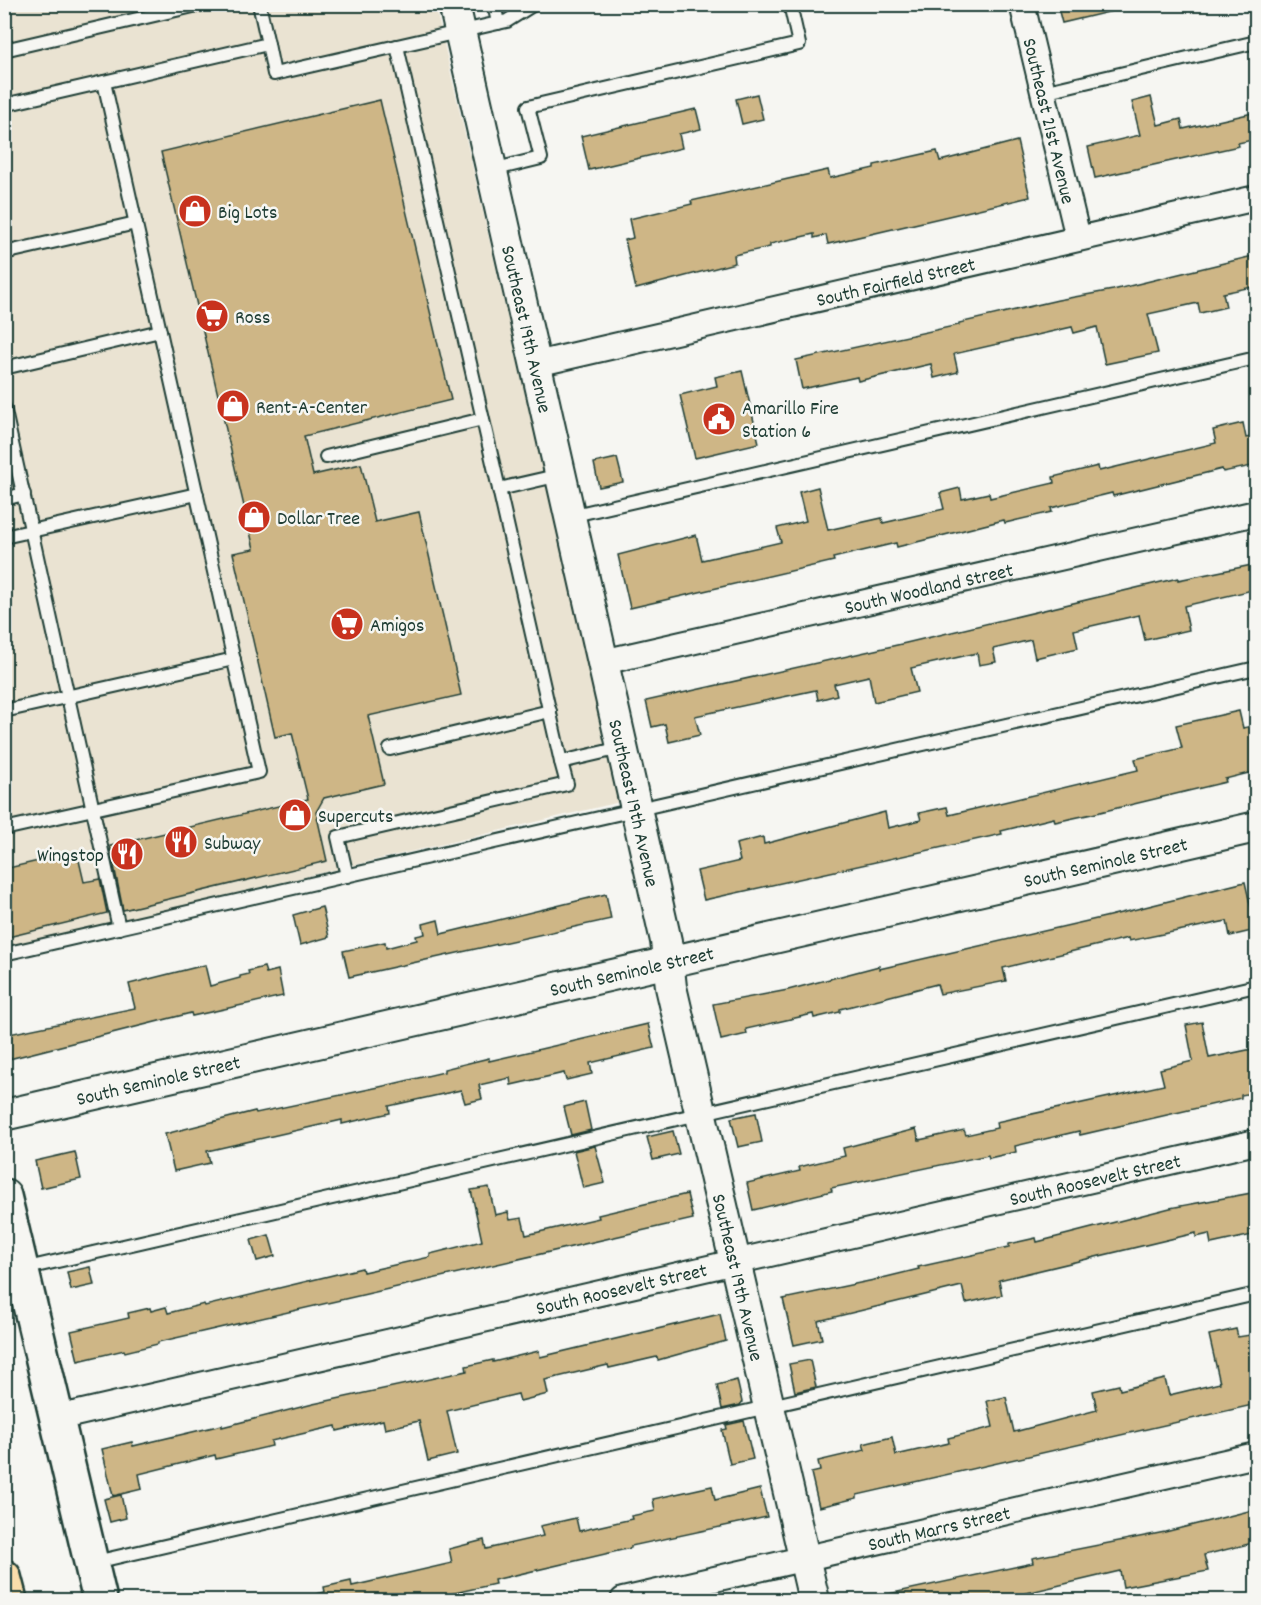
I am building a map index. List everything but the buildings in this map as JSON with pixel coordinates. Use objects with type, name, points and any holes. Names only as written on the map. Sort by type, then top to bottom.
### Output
[{"type":"highway","points":[[4,1577],[10,1600]]},
{"type":"main road","points":[[4,1196],[100,1600]]},
{"type":"street","name":"Southeast 21st Avenue","points":[[1022,4],[1078,238]]},
{"type":"street","name":"Southeast 19th Avenue","points":[[457,18],[666,941],[671,987],[813,1600]]},
{"type":"street","name":"South Fairfield Street","points":[[536,364],[1257,198]]},
{"type":"street","name":"South Woodland Street","points":[[603,663],[1257,513]]},
{"type":"street","name":"South Seminole Street","points":[[4,1115],[1257,827]]},
{"type":"street","name":"South Roosevelt Street","points":[[57,1419],[1257,1142]]},
{"type":"street","name":"South Marrs Street","points":[[623,1600],[1257,1455]]},
{"type":"lane","points":[[4,50],[202,4]]},
{"type":"lane","points":[[259,4],[274,74],[397,46],[457,18],[498,23],[507,21],[534,4]]},
{"type":"lane","points":[[494,4],[498,23]]},
{"type":"lane","points":[[492,170],[541,158],[528,107],[799,44],[790,4]]},
{"type":"lane","points":[[1043,92],[1257,42]]},
{"type":"lane","points":[[4,105],[268,44]]},
{"type":"lane","points":[[347,876],[338,837],[567,784],[397,46]]},
{"type":"lane","points":[[4,829],[259,772],[104,82]]},
{"type":"lane","points":[[4,253],[136,224]]},
{"type":"lane","points":[[4,368],[160,331]]},
{"type":"lane","points":[[570,516],[1257,358]]},
{"type":"lane","points":[[4,407],[119,928]]},
{"type":"lane","points":[[326,457],[483,420]]},
{"type":"lane","points":[[499,489],[561,475]]},
{"type":"lane","points":[[4,499],[24,494]]},
{"type":"lane","points":[[4,537],[196,494]]},
{"type":"lane","points":[[4,711],[234,659]]},
{"type":"lane","points":[[4,954],[1257,668]]},
{"type":"lane","points":[[390,749],[550,711]]},
{"type":"lane","points":[[561,762],[623,747]]},
{"type":"lane","points":[[22,1269],[1257,986]]},
{"type":"lane","points":[[91,1563],[1257,1294]]},
{"type":"shaded area","points":[[4,5],[435,5],[620,802],[5,948]]},
{"type":"place","name":"Big Lots","points":[[195,211]]},
{"type":"place","name":"Ross","points":[[212,316]]},
{"type":"place","name":"Rent-A-Center","points":[[233,406]]},
{"type":"place","name":"Amarillo Fire Station 6","points":[[719,419]]},
{"type":"place","name":"Dollar Tree","points":[[254,517]]},
{"type":"place","name":"Amigos","points":[[347,624]]},
{"type":"place","name":"Supercuts","points":[[295,815]]},
{"type":"place","name":"Subway","points":[[181,842]]},
{"type":"place","name":"Wingstop","points":[[127,854]]}]
